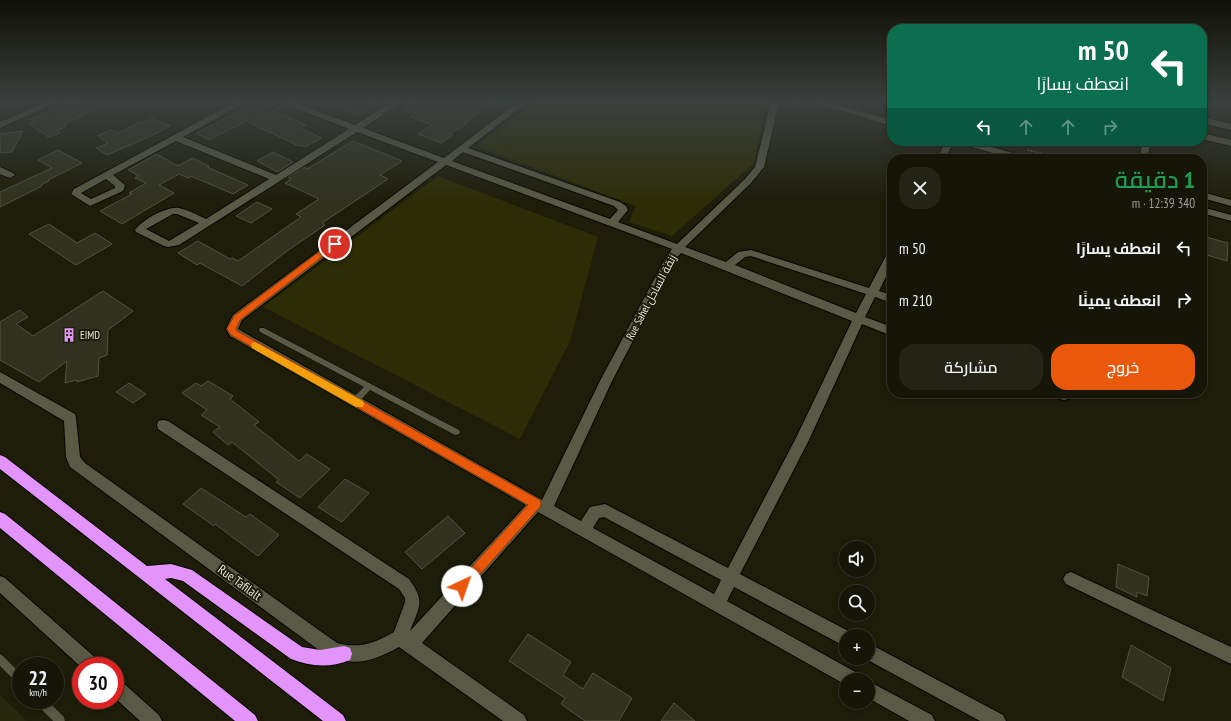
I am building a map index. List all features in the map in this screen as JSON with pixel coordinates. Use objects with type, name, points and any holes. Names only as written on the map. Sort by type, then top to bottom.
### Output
[{"type":"highway","points":[[0,461],[337,721]]},
{"type":"highway","points":[[0,519],[249,721]]},
{"type":"highway","points":[[147,573],[171,571],[187,575],[297,653],[307,657],[325,658],[344,654]]},
{"type":"street","points":[[106,175],[181,136]]},
{"type":"street","points":[[208,223],[178,211],[173,211],[164,214],[142,227],[140,230],[170,244],[175,243],[208,223],[277,180],[347,136]]},
{"type":"street","points":[[375,136],[727,266],[858,320],[887,330]]},
{"type":"street","points":[[480,136],[237,318],[233,323],[232,329],[234,333],[540,506],[840,673]]},
{"type":"street","name":"Rue Sahel زنقة الساحل","points":[[404,642],[540,506],[670,259],[678,248],[748,181],[757,170],[766,136]]},
{"type":"street","points":[[1207,137],[1231,143]]},
{"type":"street","points":[[177,138],[277,180]]},
{"type":"street","points":[[978,146],[1006,154]]},
{"type":"street","points":[[462,149],[617,204],[623,210],[612,223]]},
{"type":"street","points":[[0,170],[10,175]]},
{"type":"street","points":[[1207,196],[1231,203]]},
{"type":"street","points":[[1207,211],[1231,218]]},
{"type":"street","points":[[727,266],[742,254],[751,253],[887,297]]},
{"type":"street","points":[[717,604],[802,440],[858,320],[887,264]]},
{"type":"street","name":"Rue Tafilalt","points":[[0,377],[70,418],[73,457],[75,463],[333,650],[344,654],[359,655],[374,652],[404,642]]},
{"type":"street","points":[[164,425],[404,584],[412,595],[413,602],[404,642],[518,721]]},
{"type":"street","points":[[583,530],[595,512],[605,510],[839,635]]},
{"type":"street","points":[[1071,579],[1231,656]]},
{"type":"street","points":[[0,583],[82,657]]},
{"type":"street","points":[[875,655],[997,721]]},
{"type":"street","points":[[875,693],[926,721]]},
{"type":"street","points":[[124,695],[153,721]]},
{"type":"lane","points":[[262,330],[456,432]]},
{"type":"lane","points":[[355,401],[368,387]]},
{"type":"lane","points":[[0,659],[12,672]]},
{"type":"lane","points":[[49,709],[60,721]]},
{"type":"shaded area","points":[[490,136],[759,136],[754,163],[672,236],[629,222],[636,206],[476,146]]},
{"type":"shaded area","points":[[438,176],[598,237],[570,341],[520,439],[263,307]]},
{"type":"shaded area","points":[[0,695],[12,707],[12,709],[15,709],[27,721],[0,721]]},
{"type":"building","points":[[0,136],[21,136],[12,152],[0,153]]},
{"type":"building","points":[[97,136],[152,136],[107,155],[96,148],[108,143]]},
{"type":"building","points":[[201,136],[217,136],[209,140]]},
{"type":"building","points":[[277,136],[316,136],[321,138],[305,147],[299,146]]},
{"type":"building","points":[[422,136],[452,136],[441,143]]},
{"type":"building","points":[[353,141],[402,161],[380,175],[388,179],[322,223],[325,225],[287,251],[242,286],[200,263],[197,265],[178,253],[198,241],[230,259],[233,258],[238,261],[301,217],[296,214],[319,199],[285,183],[291,179],[288,177],[304,167],[307,169]]},
{"type":"building","points":[[58,150],[82,163],[48,180],[49,181],[41,185],[42,186],[0,207],[0,192],[52,168],[38,160]]},
{"type":"building","points":[[273,152],[293,162],[278,172],[257,161]]},
{"type":"building","points":[[157,154],[178,166],[192,158],[209,166],[207,167],[248,185],[233,194],[191,176],[188,178],[179,174],[159,185],[174,193],[122,224],[100,211],[132,194],[129,193],[146,183],[135,178],[139,176],[128,170]]},
{"type":"building","points":[[257,202],[272,209],[251,223],[236,216]]},
{"type":"building","points":[[49,224],[77,243],[95,233],[112,244],[76,265],[29,234]]},
{"type":"building","points":[[1207,237],[1228,243],[1227,261],[1207,255]]},
{"type":"building","name":"EIMD","points":[[103,291],[133,311],[108,330],[107,355],[99,358],[98,376],[77,382],[77,380],[65,383],[67,361],[39,382],[0,360],[0,322],[20,310],[28,317],[16,324],[33,336]]},
{"type":"building","points":[[208,381],[233,396],[230,399],[259,422],[254,425],[299,461],[307,454],[330,469],[300,498],[276,482],[279,480],[232,442],[228,445],[213,432],[220,427],[201,415],[207,410],[182,393],[196,383],[201,386]]},
{"type":"building","points":[[129,383],[146,394],[133,403],[116,392]]},
{"type":"building","points":[[345,479],[369,493],[342,522],[318,507]]},
{"type":"building","points":[[201,488],[246,517],[250,514],[279,535],[258,556],[215,524],[214,526],[183,504]]},
{"type":"building","points":[[448,516],[465,533],[422,569],[405,552]]},
{"type":"building","points":[[1118,564],[1149,577],[1147,596],[1137,592],[1137,597],[1116,587]]},
{"type":"building","points":[[528,634],[571,662],[563,675],[583,689],[593,673],[632,698],[619,721],[585,721],[561,704],[565,698],[509,661]]},
{"type":"building","points":[[1131,645],[1171,668],[1163,701],[1122,677]]},
{"type":"building","points":[[674,703],[695,721],[661,721]]},
{"type":"slow traffic","points":[[255,345],[359,404]]},
{"type":"place","name":"EIMD","points":[[69,335]]},
{"type":"route","points":[[335,244],[237,318],[233,323],[232,329],[234,333],[536,504],[462,586]]}]
